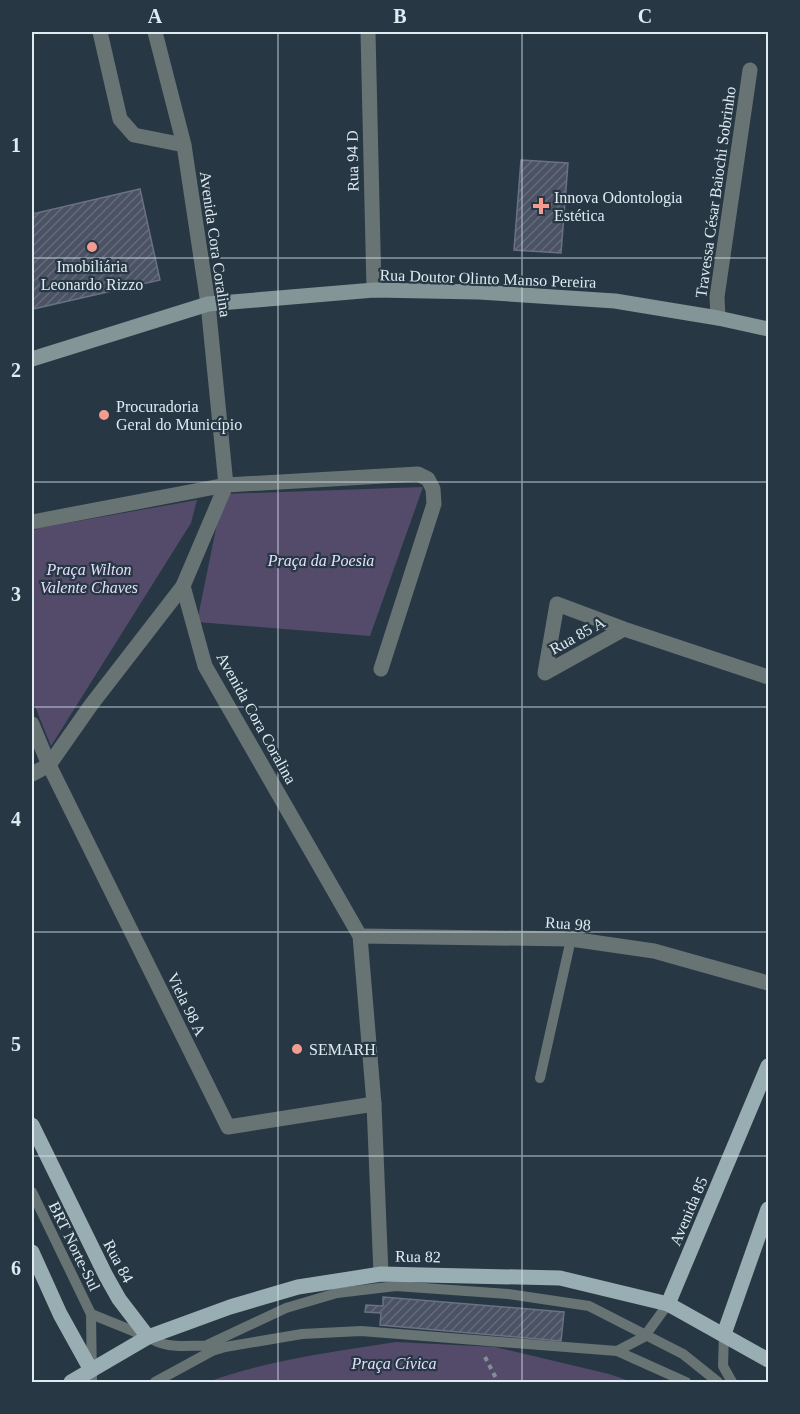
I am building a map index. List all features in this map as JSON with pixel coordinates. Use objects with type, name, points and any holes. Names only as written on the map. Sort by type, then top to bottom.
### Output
[{"type":"main road","name":"Rua Doutor Olinto Manso Pereira","points":[[32,359],[208,304],[374,290],[479,292],[615,301],[718,318],[768,329]]},
{"type":"main road","name":"Avenida 85","points":[[668,1304],[768,1066]]},
{"type":"main road","name":"Rua 84","points":[[32,1125],[106,1276],[119,1299],[148,1337]]},
{"type":"main road","points":[[724,1334],[768,1209]]},
{"type":"main road","points":[[32,1252],[91,1376]]},
{"type":"main road","name":"Rua 82","points":[[71,1383],[91,1376],[148,1337],[230,1307],[298,1287],[381,1274],[560,1278],[668,1304],[768,1360]]},
{"type":"street","points":[[100,32],[120,119],[134,135],[184,145]]},
{"type":"street","name":"Avenida Cora Coralina","points":[[155,32],[184,145],[208,304],[226,485],[183,586],[205,666],[360,936],[374,1104],[381,1274]]},
{"type":"street","name":"Rua 94 D","points":[[368,32],[374,290]]},
{"type":"street","name":"Travessa César Baiochi Sobrinho","points":[[718,318],[717,297],[750,70]]},
{"type":"street","points":[[32,522],[226,485],[418,474],[428,478],[433,489],[434,504],[381,669]]},
{"type":"street","points":[[32,774],[49,765],[91,705],[183,586]]},
{"type":"street","name":"Rua 85 A","points":[[624,629],[545,673],[557,604],[768,677]]},
{"type":"street","points":[[32,724],[49,765]]},
{"type":"street","name":"Viela 98 A","points":[[49,765],[228,1127],[374,1104]]},
{"type":"street","name":"Rua 98","points":[[360,936],[571,939],[654,951],[768,983]]},
{"type":"lane","points":[[540,1078],[571,939]]},
{"type":"lane","name":"BRT Norte-Sul","points":[[32,1192],[91,1314]]},
{"type":"lane","name":"Rua 82","points":[[207,1345],[286,1308],[337,1293],[396,1286],[508,1294],[589,1306],[683,1354],[718,1383]]},
{"type":"lane","name":"Avenida 85","points":[[617,1351],[647,1334],[668,1304]]},
{"type":"lane","points":[[91,1376],[91,1314],[155,1342],[176,1347],[207,1345],[225,1347]]},
{"type":"lane","points":[[155,1383],[212,1351],[225,1347],[302,1334],[361,1331],[617,1351],[665,1378],[686,1383]]},
{"type":"lane","points":[[724,1334],[723,1366],[732,1383]]},
{"type":"path","points":[[483,1354],[498,1383]]},
{"type":"green space","name":"Praça da Poesia","points":[[423,487],[370,636],[197,622],[223,494]]},
{"type":"green space","name":"Praça Wilton Valente Chaves","points":[[197,500],[191,523],[51,746],[32,699],[32,531]]},
{"type":"green space","name":"Praça Cívica","points":[[396,1342],[495,1347],[609,1374],[632,1382],[208,1382],[277,1362]]},
{"type":"building","name":"Innova Odontologia Estética","points":[[521,160],[568,163],[561,253],[514,250]]},
{"type":"building","name":"Imobiliária Leonardo Rizzo","points":[[140,189],[160,280],[33,309],[32,214]]},
{"type":"building","points":[[383,1297],[564,1312],[561,1341],[380,1325],[381,1313],[365,1312],[366,1305],[383,1306]]},
{"type":"place","name":"Innova Odontologia Estética","points":[[541,206]]},
{"type":"place","name":"Imobiliária Leonardo Rizzo","points":[[92,247]]},
{"type":"place","name":"Procuradoria Geral do Município","points":[[104,415]]},
{"type":"place","name":"SEMARH","points":[[297,1049]]}]
